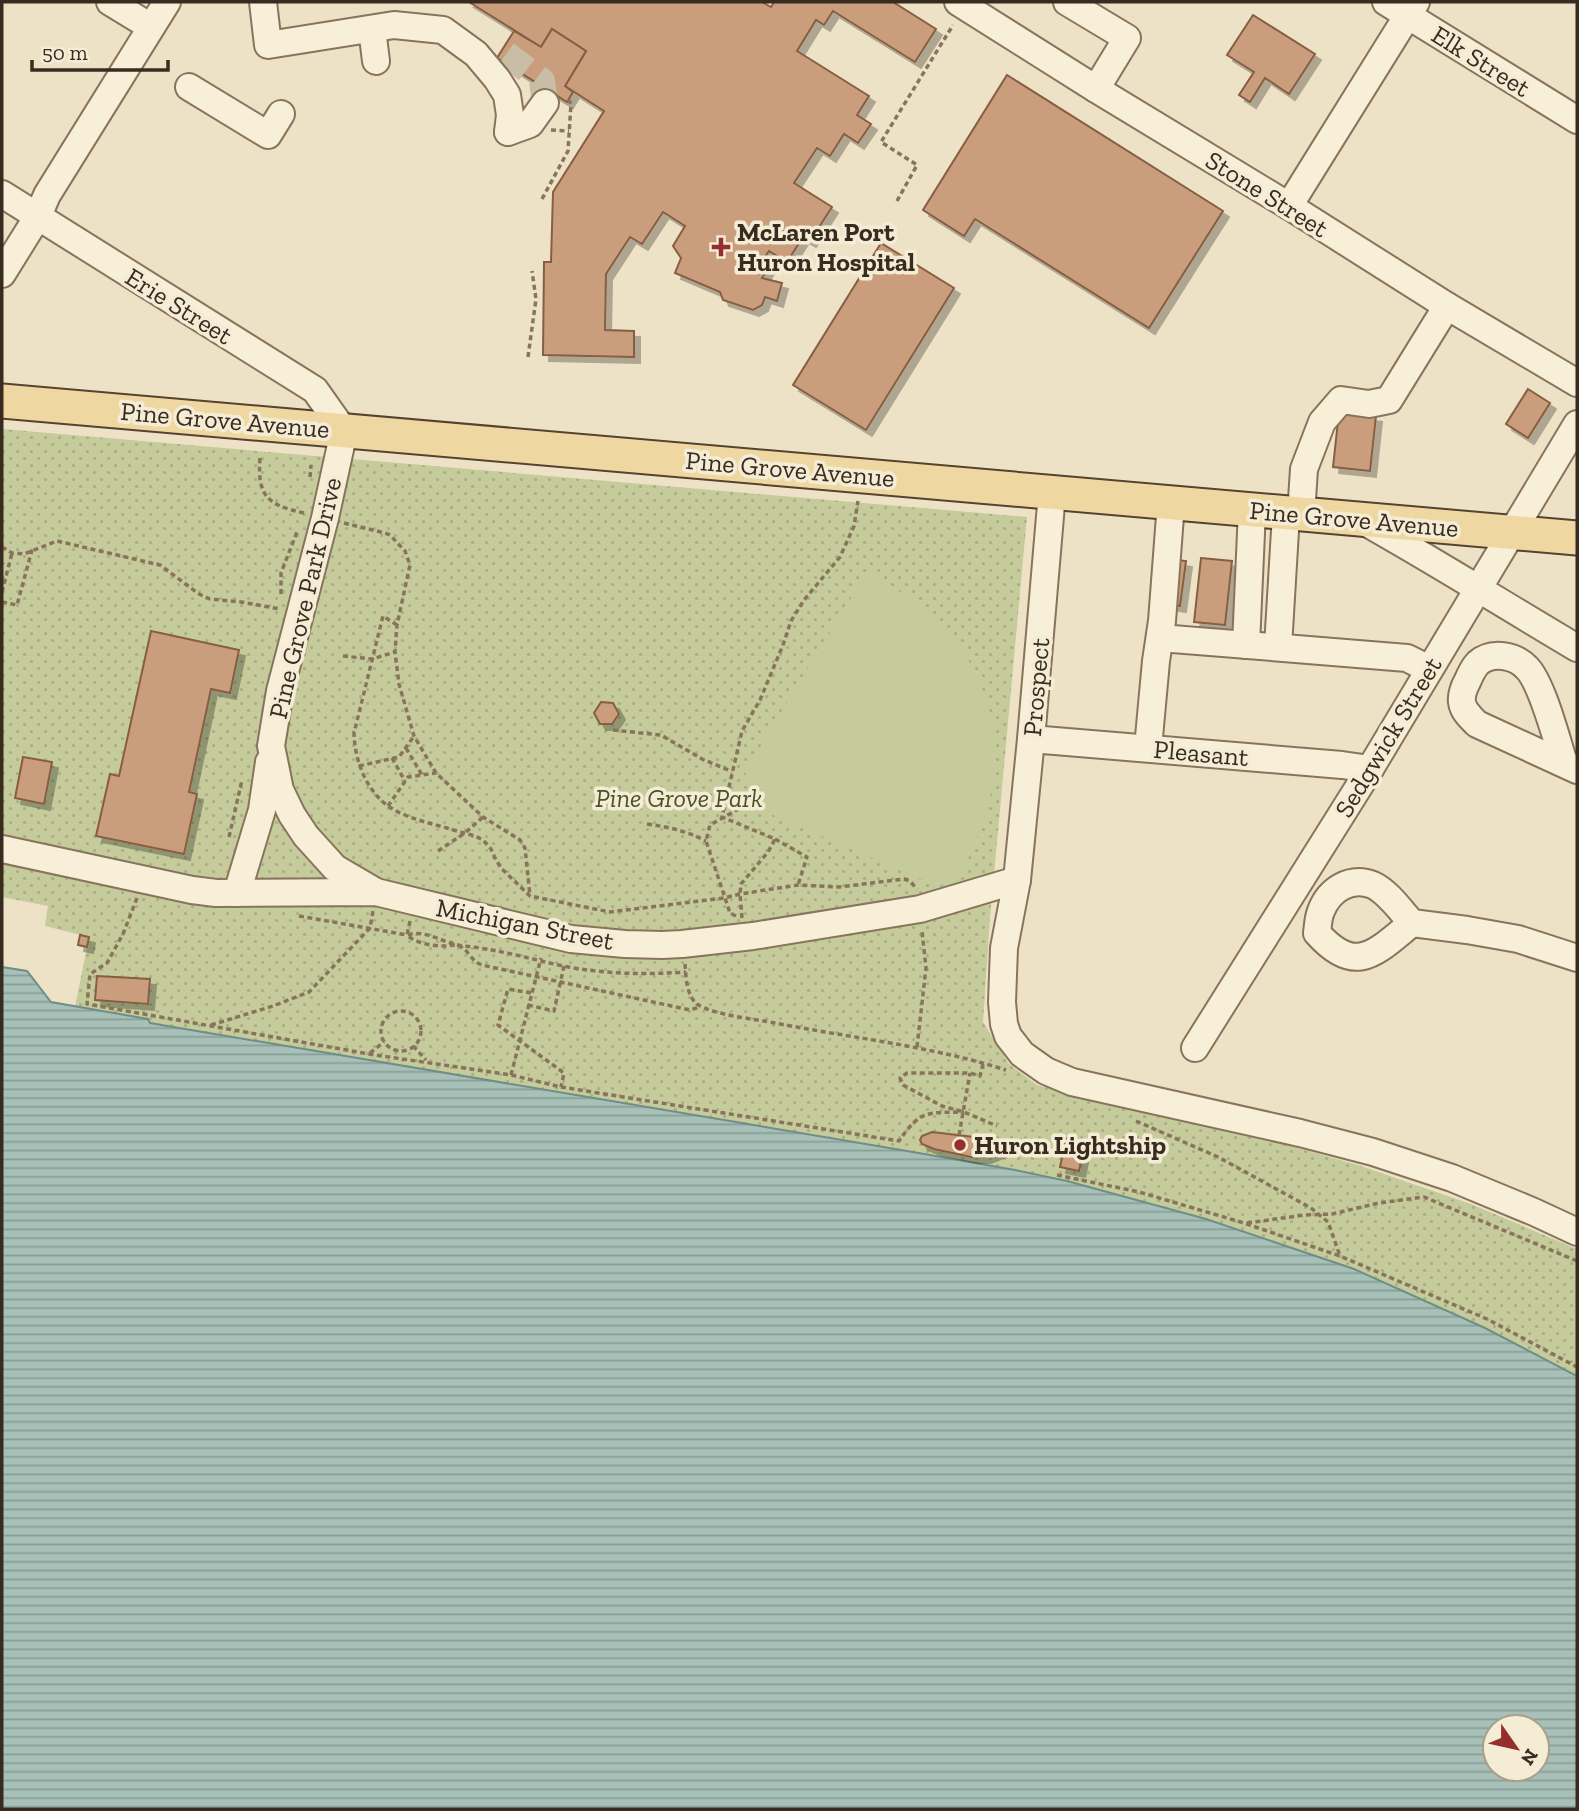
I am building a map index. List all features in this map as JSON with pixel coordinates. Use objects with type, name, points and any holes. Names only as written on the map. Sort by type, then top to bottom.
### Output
[{"type":"main road","name":"Pine Grove Avenue","points":[[2,401],[1577,538]]},
{"type":"street","points":[[110,2],[150,27]]},
{"type":"street","points":[[2,274],[38,216],[47,195],[167,2]]},
{"type":"street","points":[[263,2],[268,44],[394,25],[443,30],[476,54],[498,79],[507,95],[510,115],[508,132],[530,124],[555,99]]},
{"type":"street","points":[[1067,2],[1127,38],[1096,89]]},
{"type":"street","points":[[1289,206],[1403,6]]},
{"type":"street","name":"Elk Street","points":[[1403,6],[1577,120]]},
{"type":"street","name":"Stone Street","points":[[956,13],[987,9],[1096,89],[1577,383]]},
{"type":"street","points":[[372,29],[376,61]]},
{"type":"street","points":[[476,54],[506,54]]},
{"type":"street","points":[[189,87],[268,135],[281,114]]},
{"type":"street","name":"Erie Street","points":[[2,194],[315,390],[344,431]]},
{"type":"street","points":[[1278,647],[1294,514],[1304,469],[1322,422],[1341,400],[1369,404],[1389,400],[1447,306]]},
{"type":"street","name":"Sedgwick Street","points":[[1195,1048],[1480,591],[1577,424]]},
{"type":"street","name":"Pine Grove Park Drive","points":[[344,431],[325,517],[280,691],[271,746],[280,790],[306,836],[335,868],[376,892]]},
{"type":"street","name":"Prospect","points":[[1018,1065],[1004,1024],[1004,948],[1017,880],[1052,493]]},
{"type":"street","points":[[1149,748],[1171,503]]},
{"type":"street","points":[[1246,645],[1252,510]]},
{"type":"street","points":[[1362,520],[1577,648]]},
{"type":"street","points":[[1160,638],[1407,658],[1429,669]]},
{"type":"street","name":"Pleasant","points":[[1031,739],[1370,769]]},
{"type":"street","points":[[237,893],[262,810],[271,746]]},
{"type":"street","name":"Michigan Street","points":[[2,849],[216,893],[376,892],[548,934],[625,944],[682,944],[748,927],[920,909],[1017,880]]},
{"type":"street","points":[[1412,923],[1518,939],[1577,958]]},
{"type":"street","points":[[1018,1065],[1046,1071],[1072,1082],[1373,1152],[1452,1178],[1577,1232]]},
{"type":"path","points":[[897,201],[917,165],[881,142],[956,13]]},
{"type":"path","points":[[542,199],[568,150],[571,104],[555,99]]},
{"type":"path","points":[[546,130],[569,131]]},
{"type":"path","points":[[528,357],[536,299],[532,271]]},
{"type":"path","points":[[260,458],[259,478],[266,497],[281,507],[304,513]]},
{"type":"path","points":[[722,817],[741,731],[760,700],[791,621],[804,600],[840,557],[854,526],[862,475]]},
{"type":"path","points":[[339,522],[390,535],[405,551],[410,565],[397,625],[395,652],[399,684],[414,736],[436,773],[482,817],[520,839],[525,848],[530,896]]},
{"type":"path","points":[[2,547],[12,553],[24,554],[57,541],[160,565],[210,599],[282,610]]},
{"type":"path","points":[[2,601],[17,605],[33,550]]},
{"type":"path","points":[[2,592],[12,553]]},
{"type":"path","points":[[397,625],[383,616],[354,733],[354,750],[359,766],[369,786],[388,806],[404,815],[483,841],[501,867],[530,896],[610,912],[724,898],[798,885],[839,887],[904,878],[917,888],[926,968],[917,1047]]},
{"type":"path","points":[[343,656],[372,659],[395,652]]},
{"type":"path","points":[[613,730],[661,735],[702,759],[732,771]]},
{"type":"path","points":[[359,766],[399,757],[414,736]]},
{"type":"path","points":[[406,748],[422,775]]},
{"type":"path","points":[[392,758],[405,781]]},
{"type":"path","points":[[388,806],[408,777],[436,773]]},
{"type":"path","points":[[742,807],[710,825],[706,841],[730,913],[748,927]]},
{"type":"path","points":[[438,851],[465,834],[482,817]]},
{"type":"path","points":[[722,817],[775,839],[807,857],[798,885]]},
{"type":"path","points":[[647,824],[671,828],[706,841]]},
{"type":"path","points":[[748,927],[740,894],[741,884],[768,852],[775,839]]},
{"type":"path","points":[[143,879],[123,934],[107,963],[90,974],[87,1004],[369,1054],[511,1075],[561,1087],[899,1142],[911,1123],[928,1113],[964,1112]]},
{"type":"path","points":[[209,1025],[309,992],[370,928],[376,892]]},
{"type":"path","points":[[407,934],[415,901]]},
{"type":"path","points":[[289,915],[407,934],[414,932],[457,945],[469,954],[474,962],[690,1010],[702,1006]]},
{"type":"path","points":[[407,934],[413,941],[441,946],[479,947],[564,966],[621,974],[686,972],[690,995],[697,1004],[717,1012],[917,1047],[1005,1070],[1018,1065]]},
{"type":"path","points":[[511,1075],[548,934]]},
{"type":"path","points":[[528,1005],[554,1011],[564,966]]},
{"type":"path","points":[[531,993],[508,989],[498,1025],[564,1073],[561,1087]]},
{"type":"path","points":[[404,1011],[410,1013],[419,1023],[420,1035],[413,1046],[401,1051],[384,1042],[381,1029],[386,1017],[404,1011]]},
{"type":"path","points":[[369,1054],[384,1042]]},
{"type":"path","points":[[413,1046],[427,1062]]},
{"type":"path","points":[[983,1064],[980,1076],[970,1073],[907,1073],[900,1079],[903,1085],[942,1106],[997,1126]]},
{"type":"path","points":[[959,1135],[970,1073]]},
{"type":"path","points":[[1127,1117],[1218,1157],[1311,1208],[1328,1222],[1340,1256]]},
{"type":"path","points":[[1057,1175],[1139,1192],[1244,1223],[1340,1256],[1487,1319],[1577,1367]]},
{"type":"path","points":[[1244,1223],[1332,1214],[1424,1197],[1577,1261]]},
{"type":"green space","name":"Pine Grove Park","points":[[2,429],[1027,517],[983,1022],[1009,1064],[1037,1085],[1358,1165],[1471,1204],[1577,1249],[1577,1376],[1485,1328],[1354,1269],[1206,1219],[1067,1181],[907,1151],[150,1023],[148,1019],[75,1007],[89,937],[45,926],[48,906],[2,897]]},
{"type":"green space","points":[[866,573],[912,600],[943,626],[965,655],[986,700],[994,735],[992,788],[982,825],[958,881],[936,886],[759,809],[745,772]]},
{"type":"water","points":[[2,967],[27,971],[51,1002],[148,1019],[150,1023],[907,1151],[1067,1181],[1206,1219],[1354,1269],[1485,1328],[1577,1376],[1577,1809],[2,1809]]},
{"type":"building","points":[[469,2],[762,2],[771,7],[774,2],[893,2],[936,29],[915,62],[833,11],[824,25],[816,20],[797,51],[869,96],[857,115],[871,124],[858,143],[844,134],[830,156],[817,148],[794,183],[832,207],[810,241],[803,237],[787,262],[769,251],[761,263],[768,268],[762,278],[782,283],[777,301],[765,297],[762,305],[753,310],[723,300],[720,292],[675,273],[681,258],[673,246],[685,226],[663,212],[642,244],[630,237],[606,274],[605,330],[634,331],[634,357],[543,355],[544,262],[551,262],[553,192],[604,111],[565,86],[586,51],[552,29],[541,47]]},
{"type":"building","points":[[1253,15],[1315,54],[1289,94],[1265,78],[1250,102],[1239,95],[1254,72],[1227,55]]},
{"type":"building","points":[[552,29],[586,51],[565,86],[573,92],[567,102],[497,58],[514,31],[541,47]]},
{"type":"building","points":[[1007,75],[1223,211],[1149,328],[975,219],[964,236],[923,210]]},
{"type":"building","points":[[881,243],[954,288],[866,430],[793,385]]},
{"type":"building","points":[[1528,389],[1550,403],[1528,438],[1506,424]]},
{"type":"building","points":[[1339,412],[1376,416],[1370,471],[1333,467]]},
{"type":"building","points":[[1201,558],[1232,561],[1225,625],[1194,622]]},
{"type":"building","points":[[1171,559],[1186,561],[1180,606],[1166,604]]},
{"type":"building","points":[[151,631],[239,650],[230,693],[211,689],[189,792],[197,794],[184,854],[96,836],[110,774],[119,776]]},
{"type":"building","points":[[601,702],[613,703],[619,714],[612,724],[600,724],[594,713]]},
{"type":"building","points":[[23,757],[52,762],[44,804],[15,798]]},
{"type":"building","points":[[80,935],[89,937],[87,947],[78,945]]},
{"type":"building","points":[[97,976],[150,979],[148,1004],[95,1000]]},
{"type":"building","name":"Huron Lightship","points":[[932,1132],[974,1137],[994,1144],[1000,1151],[985,1157],[971,1157],[934,1149],[922,1144],[920,1140],[922,1136]]},
{"type":"building","points":[[1066,1139],[1085,1143],[1079,1171],[1060,1167]]},
{"type":"tunnel","points":[[506,54],[542,81],[545,103]]},
{"type":"place","name":"McLaren Port Huron Hospital","points":[[721,247]]},
{"type":"place","name":"Huron Lightship","points":[[960,1145]]}]
